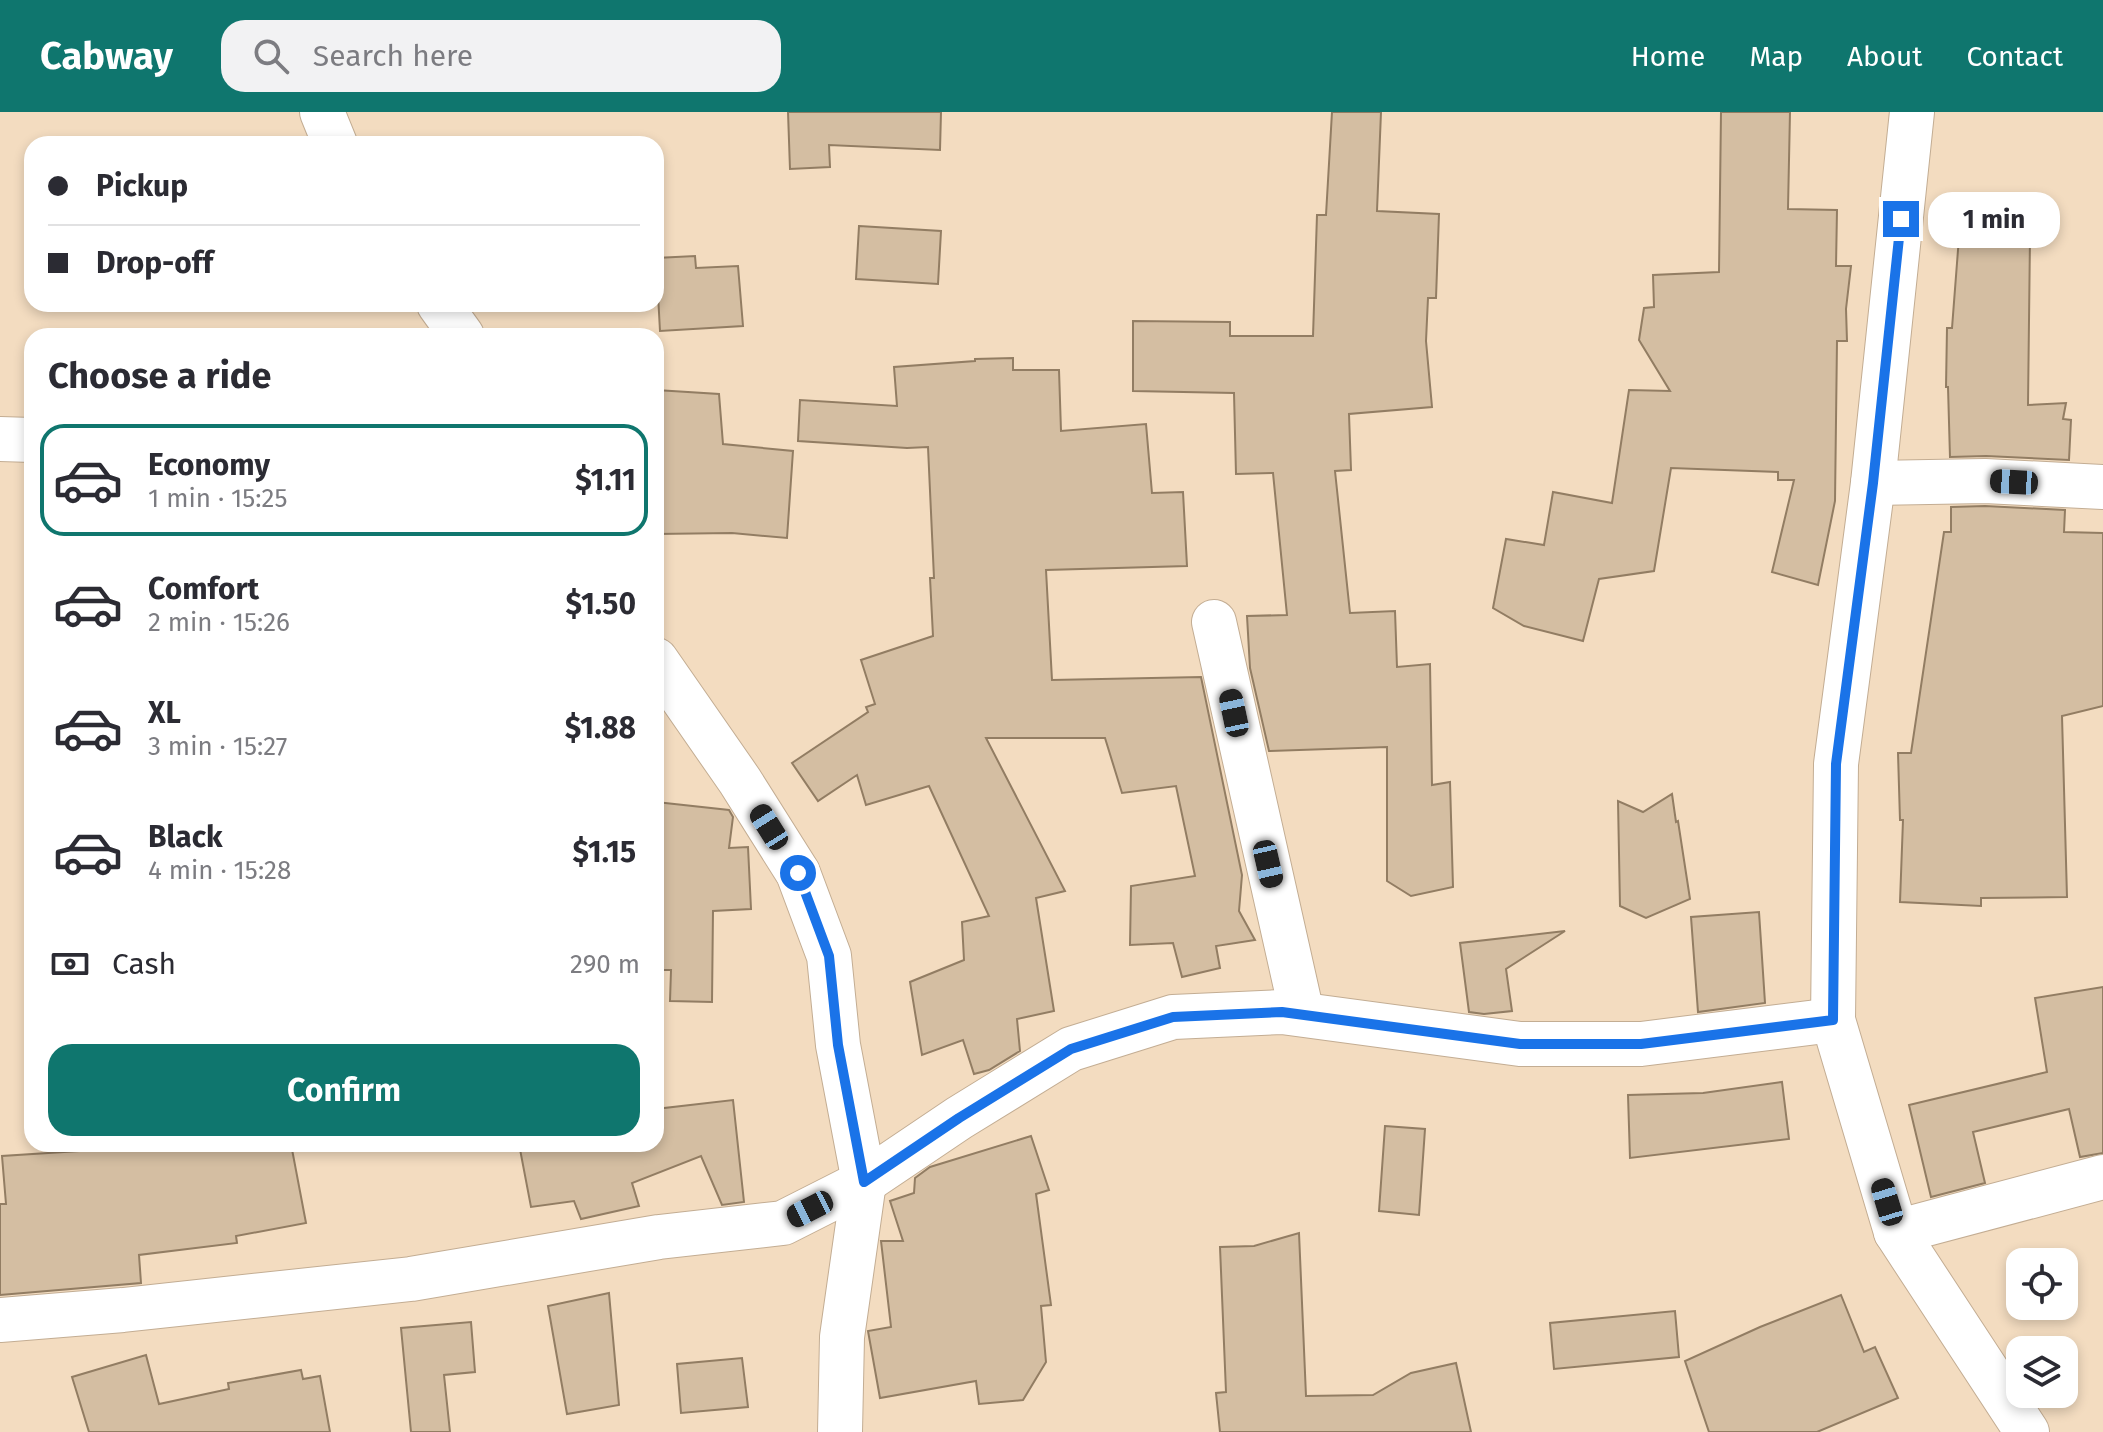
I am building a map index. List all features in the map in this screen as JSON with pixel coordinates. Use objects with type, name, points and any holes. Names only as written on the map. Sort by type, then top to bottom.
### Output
[{"type":"street","points":[[322,112],[332,136]]},
{"type":"street","points":[[1912,112],[1873,483],[1836,764],[1833,1020],[1896,1232],[2027,1432]]},
{"type":"street","points":[[0,439],[24,440]]},
{"type":"street","points":[[1873,483],[1985,481],[2103,487]]},
{"type":"street","points":[[1214,622],[1302,1014]]},
{"type":"street","points":[[664,672],[740,781],[798,873],[829,956],[838,1045],[864,1182],[842,1337],[840,1432]]},
{"type":"street","points":[[0,1320],[411,1279],[659,1237],[783,1223],[864,1182],[959,1118],[1071,1049],[1173,1017],[1282,1012],[1520,1044],[1641,1044],[1833,1020]]},
{"type":"street","points":[[1896,1232],[2103,1177]]},
{"type":"building","points":[[788,112],[941,112],[940,150],[829,145],[830,167],[790,169]]},
{"type":"building","points":[[1332,112],[1381,112],[1377,211],[1439,214],[1436,298],[1428,298],[1426,341],[1432,407],[1349,414],[1351,470],[1335,471],[1350,613],[1395,611],[1397,667],[1430,664],[1432,785],[1450,782],[1453,887],[1411,896],[1387,881],[1387,747],[1269,751],[1250,668],[1247,616],[1287,615],[1273,473],[1236,474],[1234,393],[1133,391],[1133,321],[1230,322],[1230,336],[1313,336],[1317,215],[1326,215]]},
{"type":"building","points":[[1721,112],[1790,112],[1788,209],[1837,210],[1836,266],[1851,266],[1846,309],[1847,341],[1837,341],[1835,501],[1818,585],[1772,572],[1794,480],[1778,480],[1778,472],[1671,468],[1654,571],[1599,579],[1583,641],[1524,626],[1493,608],[1506,539],[1544,545],[1553,492],[1612,503],[1629,390],[1670,391],[1639,340],[1644,308],[1654,307],[1653,275],[1719,272]]},
{"type":"building","points":[[2028,219],[2028,405],[2066,403],[2063,419],[2071,420],[2069,460],[1950,457],[1947,328],[1952,328],[1960,224]]},
{"type":"building","points":[[859,226],[941,231],[938,284],[856,279]]},
{"type":"building","points":[[695,256],[696,268],[738,266],[743,326],[664,331],[660,328],[659,312],[664,312],[664,258]]},
{"type":"building","points":[[1013,358],[1013,370],[1059,370],[1061,431],[1146,424],[1152,493],[1183,492],[1187,566],[1046,570],[1052,680],[1201,677],[1242,875],[1239,911],[1255,940],[1216,946],[1220,968],[1182,977],[1173,943],[1130,945],[1131,886],[1195,876],[1176,786],[1122,793],[1105,738],[986,738],[1065,891],[1036,898],[1054,1011],[1017,1019],[1020,1051],[989,1070],[974,1074],[963,1040],[922,1055],[910,982],[964,960],[962,922],[989,916],[929,786],[866,805],[857,775],[818,801],[792,763],[868,712],[866,707],[875,704],[861,660],[933,636],[930,578],[934,578],[928,447],[798,441],[800,400],[897,406],[894,367]]},
{"type":"building","points":[[664,391],[719,394],[723,444],[793,451],[787,538],[732,533],[664,534]]},
{"type":"building","points":[[1951,507],[2065,510],[2064,532],[2103,533],[2103,706],[2062,716],[2067,897],[1981,898],[1981,906],[1900,902],[1903,820],[1900,820],[1898,753],[1911,753],[1944,532],[1951,532]]},
{"type":"building","points":[[1672,794],[1690,899],[1646,918],[1620,906],[1618,801],[1643,812]]},
{"type":"building","points":[[664,803],[729,810],[733,817],[729,848],[748,847],[751,909],[713,911],[712,1002],[670,1001],[671,970],[664,970]]},
{"type":"building","points":[[1759,912],[1765,1003],[1698,1012],[1691,917]]},
{"type":"building","points":[[1565,931],[1506,969],[1512,1011],[1469,1012],[1460,943]]},
{"type":"building","points":[[2103,987],[2103,1153],[2080,1157],[2069,1109],[1973,1132],[1985,1183],[1931,1197],[1909,1105],[2047,1072],[2035,998]]},
{"type":"building","points":[[1782,1082],[1789,1139],[1630,1158],[1628,1095],[1703,1093]]},
{"type":"building","points":[[733,1100],[744,1202],[722,1205],[701,1156],[632,1183],[639,1206],[581,1219],[574,1201],[531,1207],[521,1152],[664,1152],[664,1108]]},
{"type":"building","points":[[1385,1126],[1425,1129],[1419,1215],[1379,1211]]},
{"type":"building","points":[[1031,1136],[1049,1190],[1036,1194],[1051,1305],[1041,1306],[1046,1362],[1023,1400],[979,1404],[976,1381],[880,1398],[868,1331],[891,1327],[881,1241],[903,1241],[890,1201],[914,1193],[915,1178],[930,1167]]},
{"type":"building","points":[[64,1152],[293,1152],[306,1223],[236,1236],[237,1243],[139,1255],[141,1283],[0,1295],[0,1204],[6,1204],[2,1156]]},
{"type":"building","points":[[1299,1233],[1306,1396],[1373,1395],[1411,1373],[1456,1363],[1471,1432],[1220,1432],[1216,1393],[1226,1392],[1220,1247],[1254,1246]]},
{"type":"building","points":[[609,1293],[619,1405],[567,1414],[548,1306]]},
{"type":"building","points":[[1841,1295],[1864,1352],[1875,1347],[1898,1398],[1817,1432],[1709,1432],[1685,1361]]},
{"type":"building","points":[[1675,1311],[1679,1357],[1554,1369],[1550,1323]]},
{"type":"building","points":[[471,1322],[475,1372],[444,1375],[450,1432],[411,1432],[401,1328]]},
{"type":"building","points":[[146,1355],[159,1404],[229,1389],[228,1383],[301,1370],[303,1379],[320,1376],[330,1432],[89,1432],[72,1377]]},
{"type":"building","points":[[742,1358],[748,1407],[681,1413],[677,1364]]},
{"type":"route","points":[[798,873],[829,956],[838,1045],[864,1182],[959,1118],[1071,1049],[1173,1017],[1282,1012],[1520,1044],[1641,1044],[1833,1020],[1836,764],[1873,483],[1901,219]]}]
